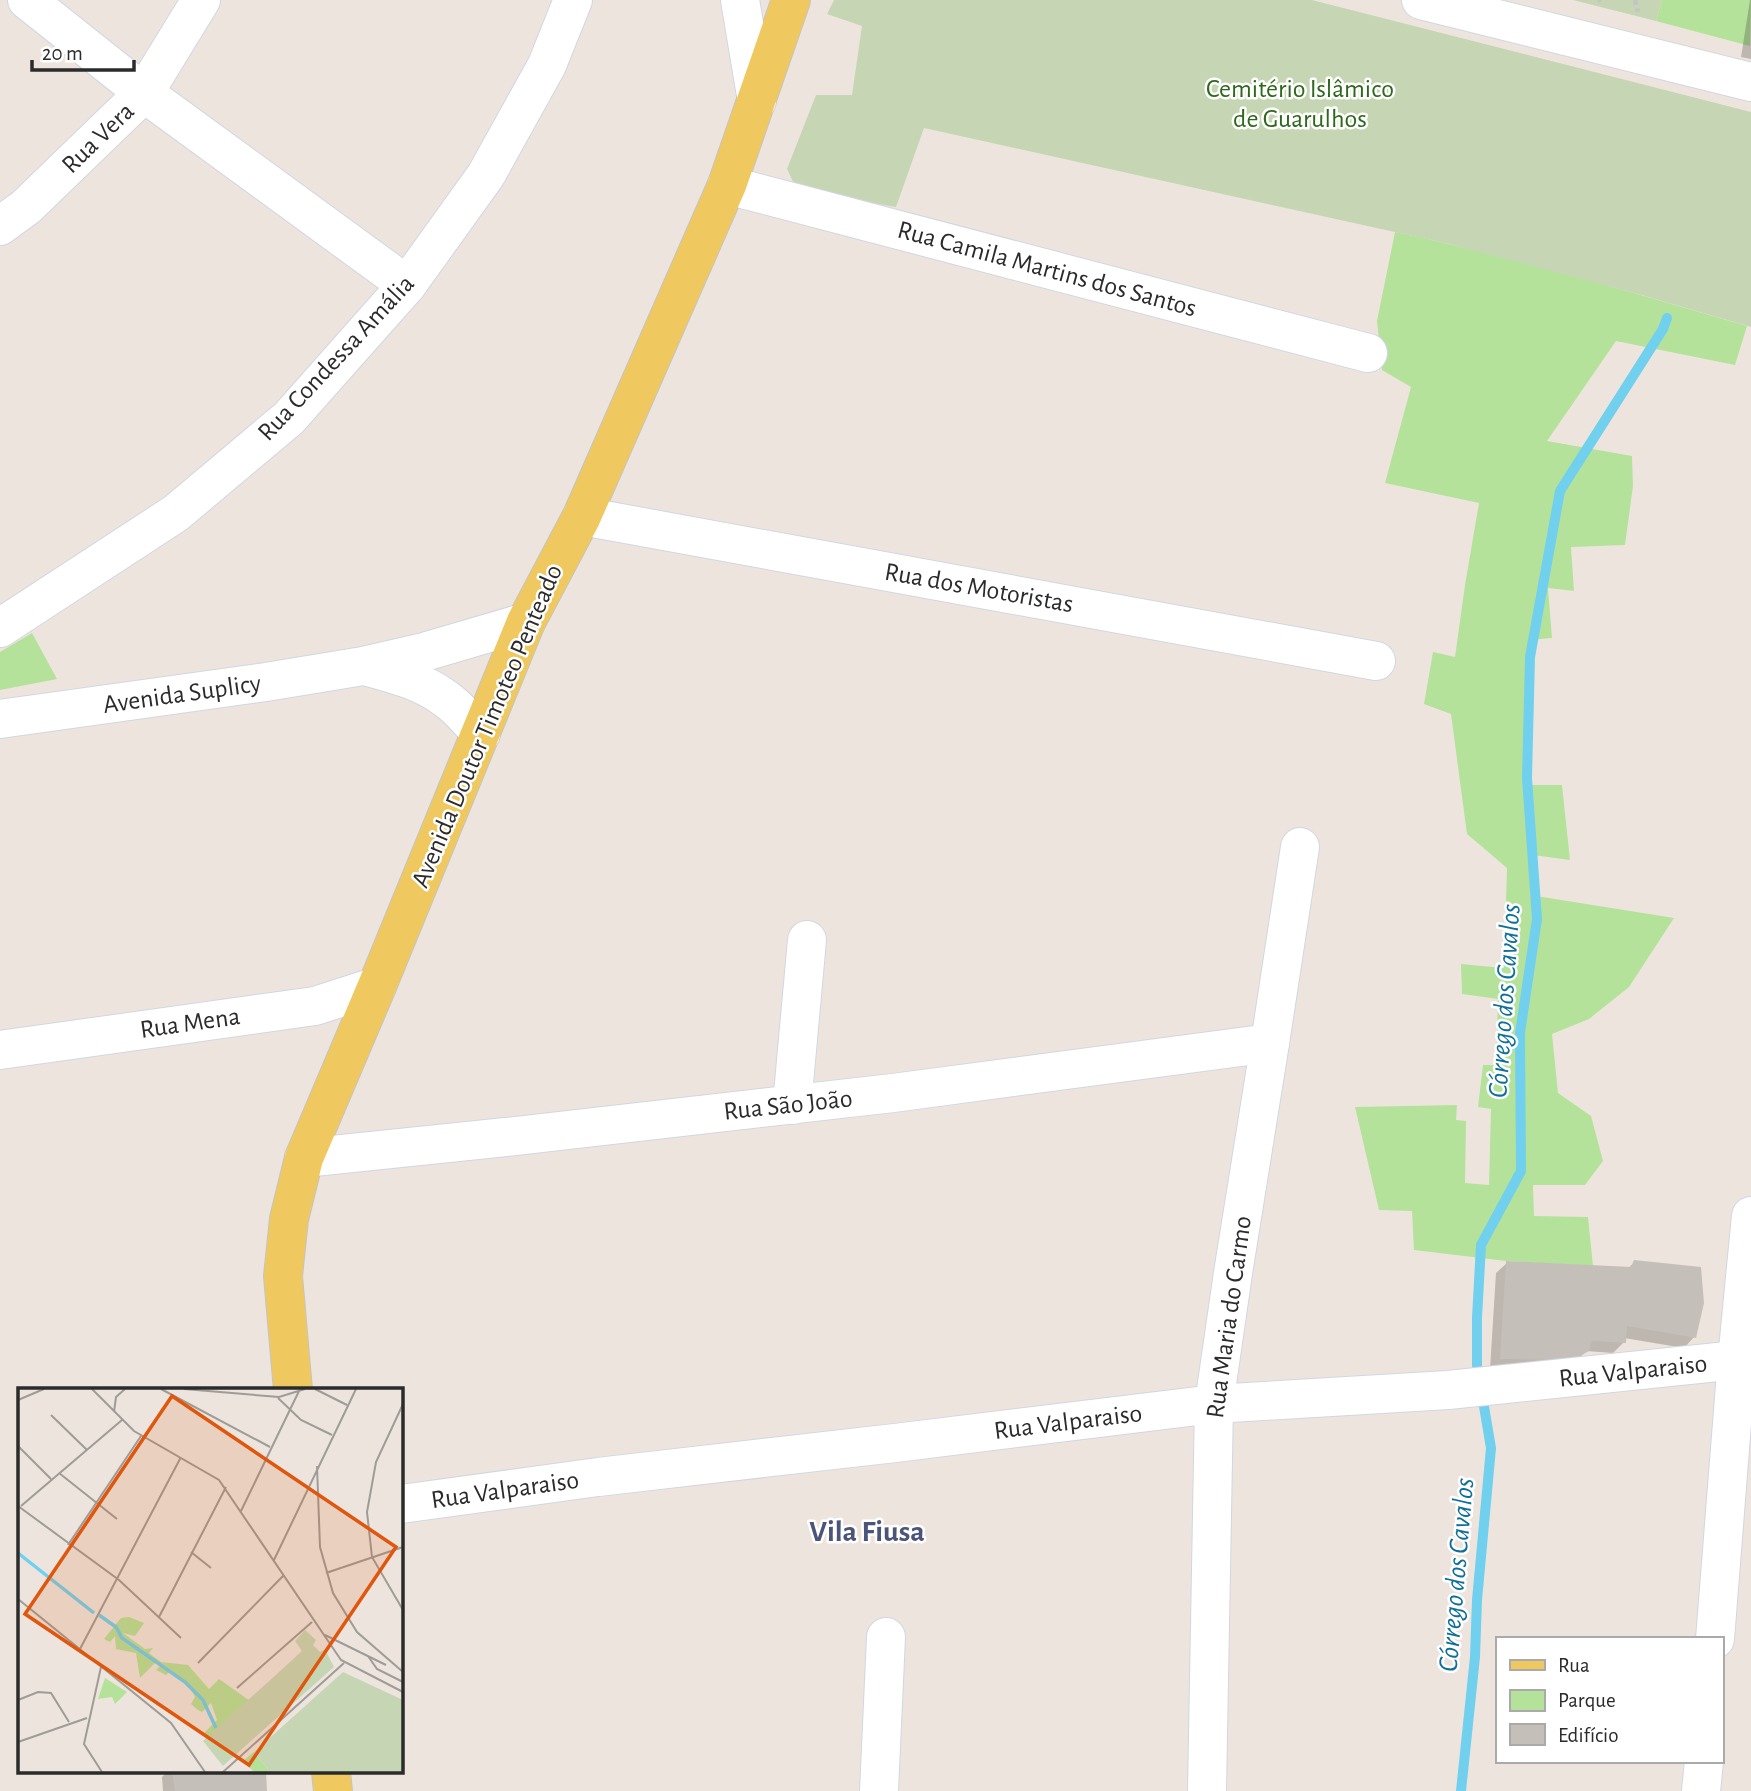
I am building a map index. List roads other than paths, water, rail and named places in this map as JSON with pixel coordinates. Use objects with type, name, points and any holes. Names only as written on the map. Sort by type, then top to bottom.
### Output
[{"type":"main road","name":"Avenida Doutor Timoteo Penteado","points":[[293,1388],[284,1276],[289,1220],[304,1158],[526,622],[582,516],[727,185],[791,0]]},
{"type":"street","points":[[27,0],[144,93],[407,285]]},
{"type":"street","name":"Rua Vera","points":[[0,226],[26,206],[144,93],[201,0]]},
{"type":"street","name":"Rua Condessa Amália","points":[[0,628],[176,513],[289,418],[407,285],[486,176],[547,65],[573,0]]},
{"type":"street","points":[[740,0],[757,101]]},
{"type":"street","points":[[1421,0],[1751,82]]},
{"type":"street","name":"Rua Camila Martins dos Santos","points":[[727,185],[1367,353]]},
{"type":"street","name":"Rua dos Motoristas","points":[[582,516],[1376,661]]},
{"type":"street","name":"Avenida Suplicy","points":[[0,719],[363,666],[424,652],[526,622]]},
{"type":"street","name":"Avenida Suplicy","points":[[363,666],[397,674],[422,684],[447,699],[481,734]]},
{"type":"street","name":"Rua Maria do Carmo","points":[[1207,1791],[1214,1404],[1300,847]]},
{"type":"street","points":[[792,1105],[807,940]]},
{"type":"street","name":"Rua Mena","points":[[0,1050],[316,1006],[377,986]]},
{"type":"street","name":"Rua São João","points":[[304,1158],[893,1093],[1270,1043]]},
{"type":"street","points":[[1715,1637],[1751,1216]]},
{"type":"street","name":"Rua Valparaiso","points":[[402,1504],[598,1477],[1214,1404],[1458,1389],[1737,1360]]},
{"type":"street","points":[[879,1791],[886,1637]]},
{"type":"street","points":[[1701,1791],[1704,1763]]},
{"type":"waterway","name":"Córrego dos Cavalos","points":[[1461,1791],[1475,1657],[1477,1600],[1491,1448],[1477,1365],[1481,1245],[1521,1171],[1520,1033],[1537,919],[1527,778],[1530,657],[1560,491],[1663,329],[1667,318]]},
{"type":"district","name":"Vila Fiusa","points":[[867,1532]]},
{"type":"park label","name":"Cemitério Islâmico de Guarulhos","points":[[1300,104]]}]
